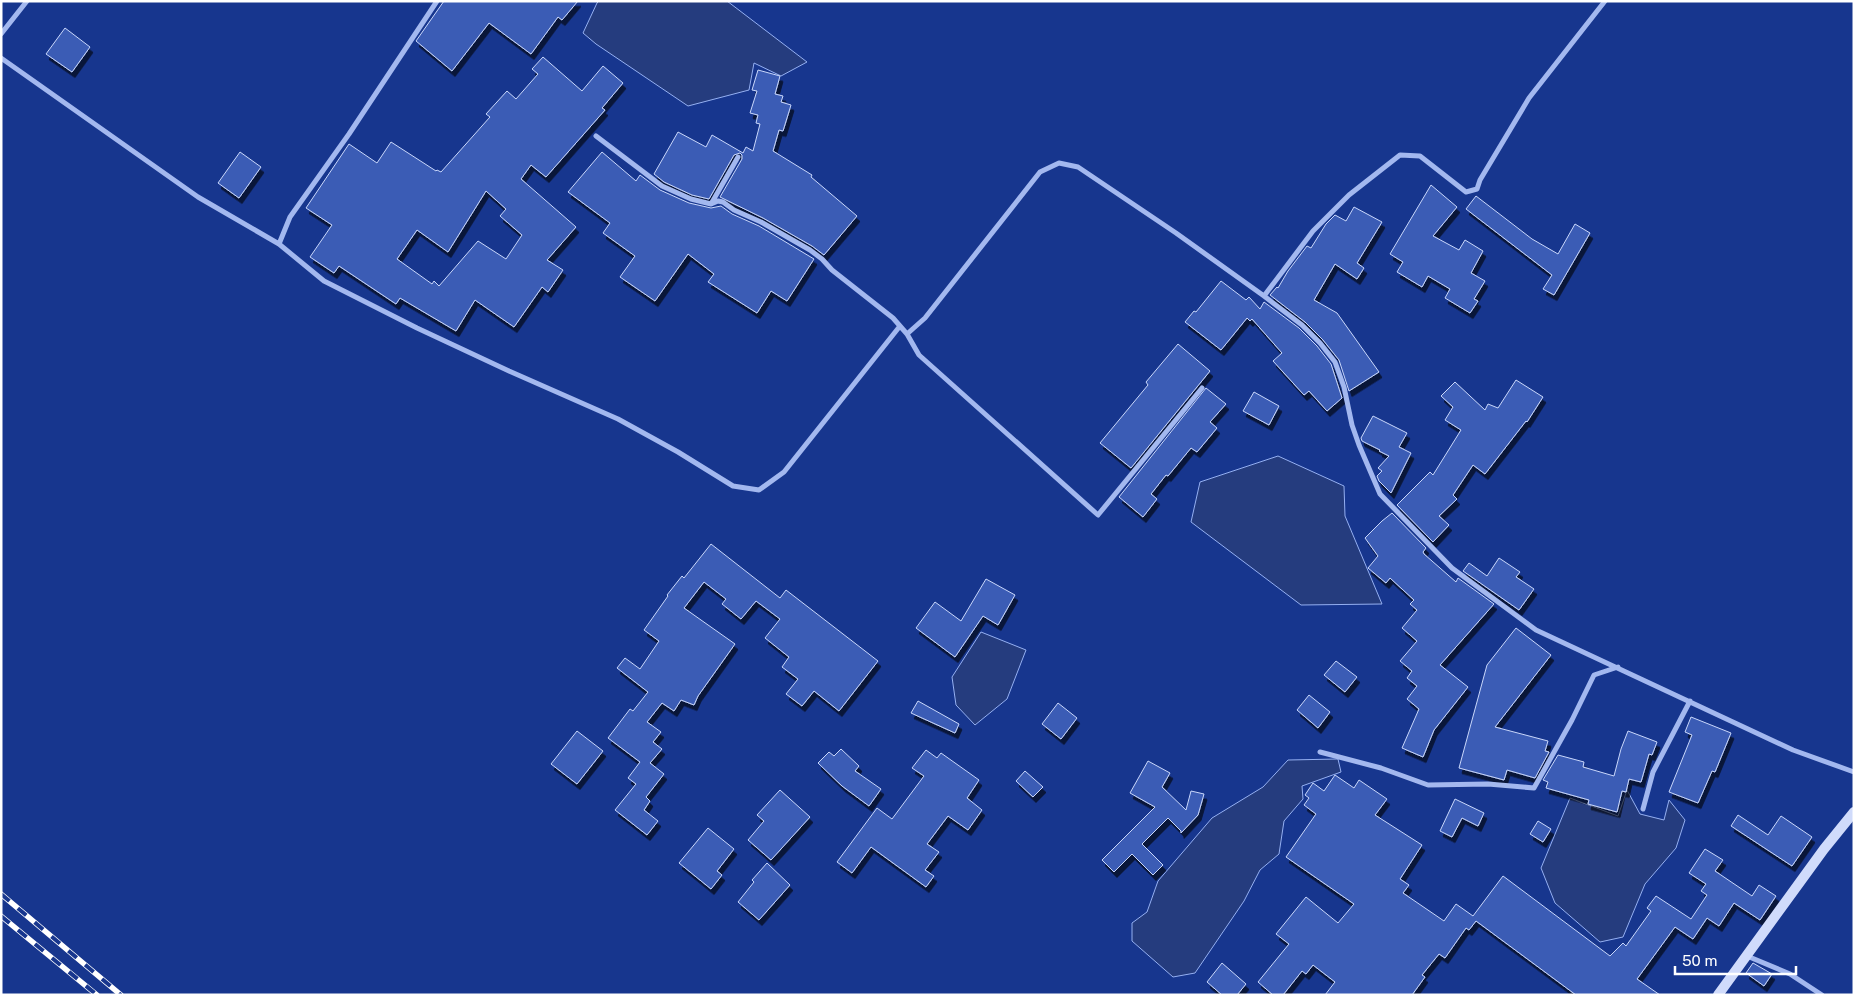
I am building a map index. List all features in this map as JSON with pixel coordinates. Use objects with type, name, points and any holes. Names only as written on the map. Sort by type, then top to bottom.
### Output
[{"type":"street","points":[[1,34],[27,1]]},
{"type":"street","points":[[279,244],[290,217],[349,134],[438,1]]},
{"type":"street","points":[[1264,296],[1314,231],[1349,195],[1400,155],[1420,156],[1466,192],[1477,189],[1480,180],[1529,98],[1605,1]]},
{"type":"street","points":[[1,58],[198,197],[279,244],[324,281],[492,363],[618,419],[678,452],[733,486],[759,490],[784,472],[900,326]]},
{"type":"street","points":[[596,136],[662,186],[690,199],[711,204],[718,201],[723,202],[734,210],[761,222],[810,250],[900,326],[907,334],[918,355],[1098,514],[1202,388]]},
{"type":"street","points":[[711,204],[738,157]]},
{"type":"street","points":[[907,334],[925,318],[1040,172],[1059,163],[1078,167],[1176,233],[1264,296],[1302,325],[1320,342],[1335,362],[1344,387],[1352,425],[1380,494],[1452,568],[1536,630],[1619,667],[1793,750],[1854,772]]},
{"type":"street","points":[[1320,752],[1381,768],[1428,785],[1488,784],[1534,788],[1572,720],[1594,674],[1619,667]]},
{"type":"street","points":[[1644,809],[1652,772],[1690,701]]},
{"type":"street","points":[[1718,995],[1824,849],[1854,812]]},
{"type":"street","points":[[1746,956],[1790,974],[1822,995]]},
{"type":"water","points":[[599,1],[727,1],[807,62],[781,76],[754,63],[749,90],[688,106],[596,44],[583,33]]},
{"type":"water","points":[[1278,456],[1344,486],[1345,516],[1382,604],[1301,605],[1191,522],[1200,482]]},
{"type":"water","points":[[981,632],[1026,650],[1007,699],[975,725],[956,705],[952,677]]},
{"type":"water","points":[[1338,759],[1341,772],[1302,786],[1303,799],[1284,821],[1279,854],[1260,870],[1244,901],[1195,973],[1173,977],[1132,941],[1132,923],[1147,912],[1158,881],[1212,818],[1263,787],[1288,760]]},
{"type":"water","points":[[1627,790],[1640,814],[1664,820],[1669,800],[1685,820],[1676,848],[1645,884],[1623,937],[1600,942],[1555,903],[1541,868],[1570,798],[1618,816]]},
{"type":"building","points":[[444,1],[578,1],[562,20],[558,17],[531,54],[489,23],[452,71],[416,41]]},
{"type":"building","points":[[65,28],[90,47],[72,72],[46,54]]},
{"type":"building","points":[[543,57],[582,91],[603,66],[623,83],[602,108],[605,110],[546,177],[531,165],[521,179],[576,227],[547,260],[563,270],[548,292],[542,287],[514,327],[475,300],[456,331],[400,298],[396,304],[339,266],[334,273],[310,257],[332,225],[306,208],[349,144],[377,163],[391,142],[436,171],[441,172],[490,117],[486,114],[507,91],[516,99],[538,74],[532,69]],"holes":[[[486,191],[506,209],[500,216],[522,235],[506,259],[478,241],[439,286],[434,281],[432,284],[397,259],[417,230],[448,252]]]},
{"type":"building","points":[[758,70],[780,76],[775,94],[783,96],[781,102],[791,105],[783,131],[779,130],[773,151],[812,175],[811,177],[857,216],[824,255],[763,218],[720,197],[742,159],[740,153],[734,155],[709,199],[692,195],[664,182],[654,174],[678,132],[706,147],[712,135],[743,153],[746,147],[753,151],[760,124],[756,123],[758,115],[750,113],[757,91],[752,90]]},
{"type":"building","points":[[240,152],[261,167],[239,198],[218,183]]},
{"type":"building","points":[[602,152],[636,181],[640,175],[660,190],[689,203],[711,208],[721,206],[732,214],[759,226],[814,259],[787,301],[771,291],[757,313],[708,282],[714,274],[688,254],[655,301],[620,277],[635,256],[603,233],[610,223],[568,192]]},
{"type":"building","points":[[1431,185],[1457,207],[1433,236],[1459,250],[1465,240],[1483,251],[1471,273],[1485,281],[1474,299],[1478,301],[1470,313],[1445,298],[1450,289],[1428,276],[1422,287],[1397,272],[1403,262],[1390,254]]},
{"type":"building","points":[[1476,196],[1532,239],[1558,254],[1575,224],[1590,233],[1554,295],[1543,289],[1552,275],[1466,209]]},
{"type":"building","points":[[1354,207],[1382,222],[1357,263],[1364,268],[1357,279],[1335,264],[1314,300],[1337,313],[1379,372],[1349,391],[1339,360],[1323,340],[1305,322],[1270,295],[1278,288],[1307,246],[1311,248],[1326,224],[1335,215],[1346,221]]},
{"type":"building","points":[[1221,281],[1246,300],[1249,297],[1260,309],[1264,302],[1299,328],[1331,364],[1342,398],[1327,411],[1309,391],[1304,395],[1273,361],[1282,353],[1252,319],[1250,321],[1247,318],[1221,350],[1185,322],[1194,311],[1196,312]]},
{"type":"building","points":[[1178,344],[1210,371],[1131,468],[1100,443],[1148,385],[1146,382]]},
{"type":"building","points":[[1516,380],[1543,397],[1527,422],[1485,474],[1473,465],[1453,495],[1457,499],[1439,516],[1449,525],[1433,542],[1397,505],[1430,472],[1433,475],[1461,430],[1445,420],[1453,407],[1441,396],[1455,382],[1485,410],[1488,404],[1498,408]]},
{"type":"building","points":[[1206,388],[1226,404],[1210,422],[1217,428],[1197,452],[1191,448],[1168,476],[1166,475],[1151,494],[1157,499],[1143,517],[1119,497]]},
{"type":"building","points":[[1254,392],[1279,406],[1269,425],[1243,411]]},
{"type":"building","points":[[1373,416],[1407,433],[1399,447],[1411,453],[1391,493],[1379,481],[1377,476],[1382,471],[1378,468],[1389,456],[1362,441],[1361,438]]},
{"type":"building","points":[[1392,513],[1426,548],[1423,552],[1424,554],[1456,582],[1458,578],[1494,604],[1440,665],[1468,687],[1434,730],[1423,757],[1402,748],[1419,709],[1407,699],[1417,686],[1407,678],[1412,671],[1400,661],[1417,641],[1402,628],[1417,610],[1410,604],[1414,600],[1390,578],[1386,583],[1368,568],[1378,556],[1365,538]]},
{"type":"building","points":[[711,544],[780,598],[786,590],[878,661],[839,711],[814,691],[802,706],[786,694],[798,679],[782,667],[789,657],[765,638],[780,619],[756,601],[741,619],[722,604],[726,599],[704,582],[684,608],[735,644],[698,696],[694,705],[681,700],[674,711],[662,703],[647,722],[661,732],[653,742],[662,749],[650,763],[664,774],[646,797],[650,801],[644,810],[658,821],[647,835],[615,810],[636,784],[628,778],[640,762],[608,738],[630,709],[633,711],[648,692],[617,668],[625,658],[640,669],[659,641],[644,630],[667,595],[682,576],[684,578]]},
{"type":"building","points":[[1499,558],[1520,572],[1516,577],[1534,589],[1519,610],[1463,571],[1469,563],[1487,576]]},
{"type":"building","points":[[986,579],[1015,595],[998,625],[983,616],[955,657],[916,628],[935,602],[961,621]]},
{"type":"building","points":[[1516,628],[1551,655],[1495,727],[1548,741],[1545,751],[1549,752],[1535,778],[1507,770],[1504,780],[1459,768],[1487,665]]},
{"type":"building","points":[[1336,661],[1357,677],[1345,692],[1324,675]]},
{"type":"building","points":[[1309,695],[1330,712],[1318,728],[1297,710]]},
{"type":"building","points":[[918,701],[959,724],[955,733],[911,713]]},
{"type":"building","points":[[1058,703],[1077,718],[1061,739],[1042,724]]},
{"type":"building","points":[[1691,717],[1731,733],[1715,772],[1712,771],[1698,803],[1669,792],[1692,735],[1685,732]]},
{"type":"building","points":[[577,731],[603,751],[577,784],[551,764]]},
{"type":"building","points":[[1628,731],[1657,742],[1652,755],[1649,754],[1641,782],[1629,779],[1626,792],[1622,791],[1617,812],[1588,804],[1589,800],[1546,788],[1548,782],[1543,780],[1558,755],[1584,762],[1583,767],[1614,776]]},
{"type":"building","points":[[841,749],[859,766],[855,771],[881,789],[869,806],[842,786],[818,763],[829,752],[834,756]]},
{"type":"building","points":[[926,750],[937,758],[941,753],[979,780],[967,798],[982,810],[968,830],[948,816],[927,844],[939,852],[925,870],[934,876],[926,887],[871,847],[852,873],[837,862],[877,808],[892,819],[924,776],[912,768]]},
{"type":"building","points":[[1148,761],[1170,773],[1162,787],[1186,810],[1191,791],[1204,794],[1198,815],[1181,833],[1168,818],[1142,844],[1163,865],[1153,875],[1132,854],[1114,872],[1102,860],[1155,807],[1130,793]]},
{"type":"building","points":[[1025,771],[1043,787],[1033,797],[1016,781]]},
{"type":"building","points":[[1335,775],[1354,788],[1359,780],[1387,799],[1375,815],[1422,845],[1400,879],[1409,885],[1403,893],[1444,921],[1456,904],[1473,916],[1503,876],[1610,956],[1623,943],[1626,946],[1651,911],[1647,908],[1656,896],[1691,919],[1707,895],[1701,891],[1706,884],[1689,873],[1705,849],[1723,860],[1715,871],[1752,896],[1759,885],[1776,896],[1760,920],[1734,903],[1719,926],[1707,918],[1693,939],[1675,927],[1637,979],[1660,995],[1576,995],[1476,921],[1469,930],[1466,928],[1445,958],[1439,954],[1422,975],[1425,977],[1412,995],[1325,995],[1335,982],[1313,965],[1306,974],[1302,971],[1283,995],[1273,995],[1258,982],[1289,944],[1276,934],[1306,897],[1338,923],[1354,904],[1286,857],[1316,814],[1304,805],[1309,798],[1305,795],[1313,783],[1324,791]]},
{"type":"building","points":[[780,790],[810,817],[771,860],[748,840],[764,821],[757,815]]},
{"type":"building","points":[[1455,799],[1484,813],[1478,826],[1462,818],[1452,837],[1440,831]]},
{"type":"building","points":[[1738,815],[1768,835],[1781,816],[1812,837],[1792,866],[1731,826]]},
{"type":"building","points":[[1538,821],[1551,829],[1543,842],[1530,834]]},
{"type":"building","points":[[708,828],[734,849],[717,871],[722,875],[711,889],[679,863]]},
{"type":"building","points":[[767,863],[790,885],[759,920],[738,902],[754,882],[752,880]]},
{"type":"building","points":[[1222,963],[1246,984],[1237,995],[1222,995],[1207,982]]},
{"type":"building","points":[[1753,963],[1772,974],[1764,986],[1746,973]]},
{"type":"railway","points":[[1,894],[121,995]]},
{"type":"railway","points":[[1,916],[97,995]]}]
